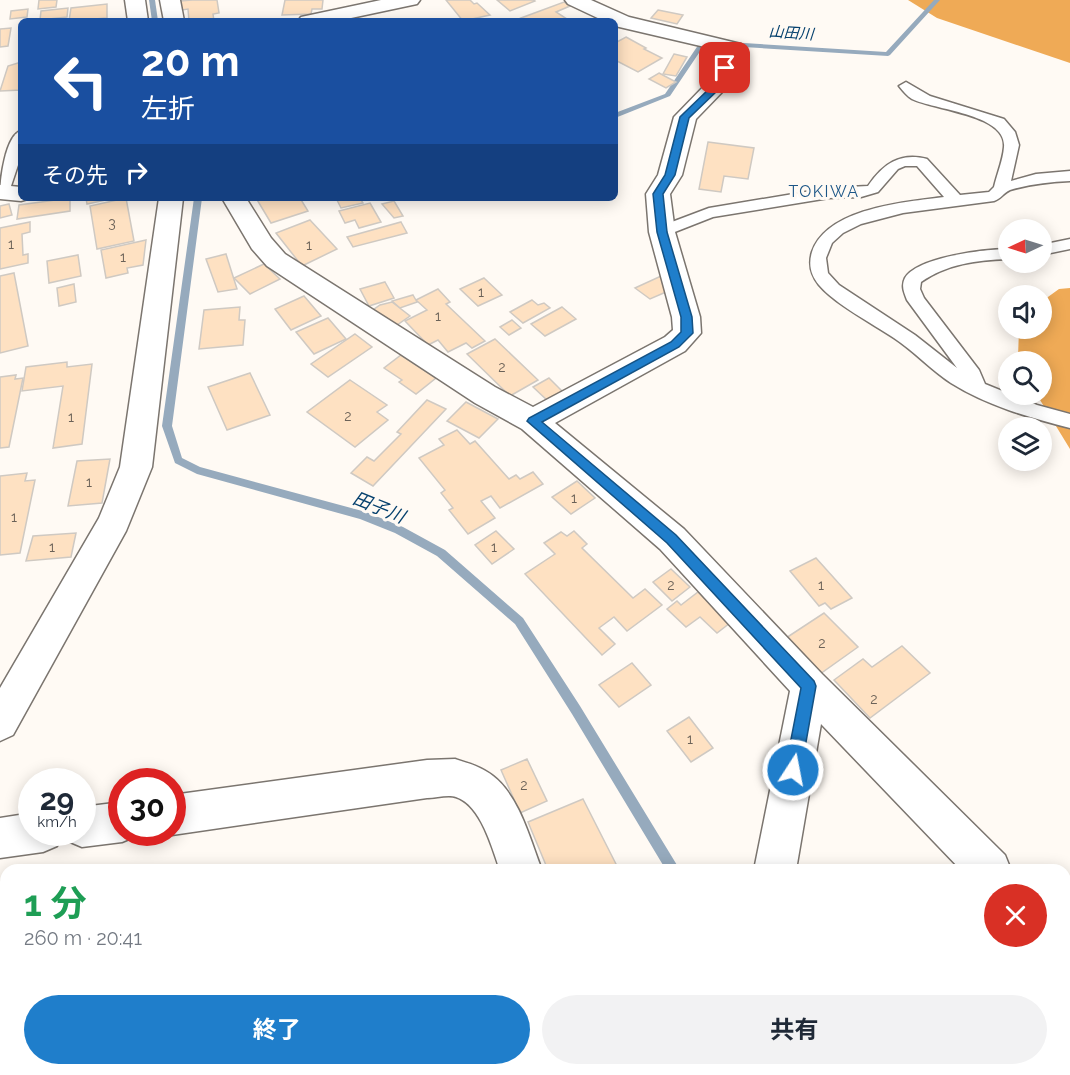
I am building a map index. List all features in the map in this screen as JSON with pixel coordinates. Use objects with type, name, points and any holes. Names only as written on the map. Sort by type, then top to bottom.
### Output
[{"type":"street","points":[[135,0],[138,18]]},
{"type":"street","points":[[170,0],[173,18]]},
{"type":"street","points":[[323,18],[410,0]]},
{"type":"street","points":[[575,0],[613,18]]},
{"type":"street","points":[[533,421],[675,344],[687,333],[686,317],[662,232],[658,194],[670,175],[685,117],[716,87],[734,48],[618,20]]},
{"type":"street","points":[[0,723],[114,522],[136,467],[171,201]]},
{"type":"street","points":[[236,201],[261,243],[276,260],[485,395],[533,421],[672,539],[809,686],[984,864]]},
{"type":"street","points":[[776,864],[809,686]]},
{"type":"street","points":[[186,813],[427,779],[456,778],[479,788],[493,805],[518,864]]},
{"type":"street","points":[[0,838],[18,835]]},
{"type":"lane","points":[[906,86],[915,95],[925,99],[999,122],[1008,132],[1012,145],[1001,188],[994,196],[955,200],[859,219],[840,227],[826,239],[817,258],[822,278],[833,289],[909,339],[957,378],[1032,411],[1070,421]]},
{"type":"lane","points":[[7,193],[18,147]]},
{"type":"lane","points":[[662,232],[708,213],[829,193],[873,189],[883,174],[900,161],[922,162],[955,200]]},
{"type":"lane","points":[[1001,188],[1036,178],[1070,176]]},
{"type":"lane","points":[[1052,248],[1070,244]]},
{"type":"lane","points":[[979,389],[972,375],[916,300],[911,289],[913,279],[922,272],[949,263],[998,254]]},
{"type":"shaded area","points":[[908,0],[1070,0],[1070,63],[937,18]]},
{"type":"shaded area","points":[[1070,288],[1070,449],[1043,405],[1052,405],[1052,351],[1018,351],[1019,339],[1052,339],[1052,294],[1059,289]]},
{"type":"building","points":[[39,0],[57,0],[56,7],[38,9]]},
{"type":"building","points":[[217,0],[219,13],[213,14],[214,18],[189,18],[188,9],[182,10],[180,1]]},
{"type":"building","points":[[285,0],[323,0],[322,9],[312,9],[311,14],[282,15]]},
{"type":"building","points":[[446,0],[470,0],[490,15],[476,18],[461,18]]},
{"type":"building","points":[[497,0],[534,0],[535,1],[510,11]]},
{"type":"building","points":[[564,2],[570,6],[556,12],[565,18],[521,18]]},
{"type":"building","points":[[107,4],[107,18],[69,18],[71,8]]},
{"type":"building","points":[[68,8],[67,17],[58,18],[40,18],[41,11]]},
{"type":"building","points":[[28,9],[27,17],[10,19],[11,11]]},
{"type":"building","points":[[658,10],[683,15],[677,24],[651,18]]},
{"type":"building","points":[[11,28],[8,46],[0,47],[0,29]]},
{"type":"building","points":[[626,37],[662,58],[638,72],[618,62],[618,41]]},
{"type":"building","points":[[674,54],[687,57],[676,76],[663,74]]},
{"type":"building","points":[[18,63],[18,90],[0,91],[8,66]]},
{"type":"building","points":[[659,73],[676,82],[666,88],[649,79]]},
{"type":"building","points":[[708,142],[754,148],[748,179],[724,176],[721,192],[699,189]]},
{"type":"building","points":[[70,201],[70,211],[17,219],[19,205]]},
{"type":"building","points":[[112,201],[127,201],[134,241],[97,249],[90,206]]},
{"type":"building","points":[[258,201],[302,201],[308,211],[271,223]]},
{"type":"building","points":[[338,201],[362,201],[363,203],[341,208]]},
{"type":"building","points":[[394,201],[403,216],[394,218],[382,204]]},
{"type":"building","points":[[370,203],[381,222],[359,228],[355,220],[345,223],[339,211]]},
{"type":"building","points":[[9,204],[12,215],[0,218],[0,206]]},
{"type":"building","points":[[310,220],[337,249],[302,266],[276,233]]},
{"type":"building","points":[[30,222],[30,232],[22,234],[23,255],[28,254],[28,263],[0,269],[0,228]]},
{"type":"building","points":[[401,222],[407,233],[353,247],[347,237]]},
{"type":"building","points":[[146,240],[143,265],[127,268],[128,273],[106,278],[101,250]]},
{"type":"building","points":[[226,254],[237,289],[218,292],[206,259]]},
{"type":"building","points":[[78,255],[81,276],[49,283],[47,261]]},
{"type":"building","points":[[264,264],[280,279],[250,294],[234,278]]},
{"type":"building","points":[[14,273],[28,346],[0,353],[0,276]]},
{"type":"building","points":[[661,276],[666,292],[650,299],[635,288]]},
{"type":"building","points":[[484,278],[502,295],[478,306],[460,289]]},
{"type":"building","points":[[385,282],[394,298],[369,306],[360,289]]},
{"type":"building","points":[[74,284],[76,302],[59,306],[57,288]]},
{"type":"building","points":[[438,289],[450,302],[446,304],[485,341],[472,348],[466,343],[448,352],[438,340],[428,345],[405,321],[427,310],[416,300]]},
{"type":"building","points":[[413,295],[417,302],[400,308],[392,301]]},
{"type":"building","points":[[304,296],[321,316],[291,330],[275,309]]},
{"type":"building","points":[[532,300],[538,305],[544,303],[550,308],[523,323],[510,312]]},
{"type":"building","points":[[392,302],[410,316],[394,327],[370,312],[380,305]]},
{"type":"building","points":[[240,307],[239,320],[245,320],[243,345],[199,349],[204,310]]},
{"type":"building","points":[[562,307],[576,319],[545,336],[531,324]]},
{"type":"building","points":[[328,318],[346,339],[314,354],[296,332]]},
{"type":"building","points":[[512,320],[521,328],[509,335],[500,327]]},
{"type":"building","points":[[355,334],[372,347],[328,377],[311,364]]},
{"type":"building","points":[[495,339],[538,380],[510,396],[467,354]]},
{"type":"building","points":[[401,355],[436,378],[416,394],[399,382],[402,380],[384,368]]},
{"type":"building","points":[[67,362],[67,367],[92,364],[82,444],[53,448],[63,386],[22,391],[26,367]]},
{"type":"building","points":[[250,373],[270,415],[227,430],[208,387]]},
{"type":"building","points":[[16,375],[15,379],[23,378],[9,447],[0,448],[0,377]]},
{"type":"building","points":[[549,378],[564,393],[548,401],[533,387]]},
{"type":"building","points":[[350,380],[387,405],[377,412],[388,420],[355,447],[307,412]]},
{"type":"building","points":[[427,400],[446,409],[373,486],[351,473],[367,457],[374,461],[401,434],[397,432]]},
{"type":"building","points":[[466,402],[498,419],[479,438],[447,421]]},
{"type":"building","points":[[457,430],[470,444],[475,441],[509,479],[516,475],[520,479],[533,472],[543,484],[500,508],[491,496],[481,501],[495,518],[468,534],[449,510],[453,508],[441,493],[445,490],[419,458],[444,445],[439,439]]},
{"type":"building","points":[[110,459],[102,503],[68,506],[77,461]]},
{"type":"building","points":[[27,473],[25,481],[35,480],[20,553],[0,555],[0,476]]},
{"type":"building","points":[[577,481],[595,498],[571,514],[552,497]]},
{"type":"building","points":[[496,531],[514,549],[492,564],[475,545]]},
{"type":"building","points":[[574,531],[587,544],[582,548],[633,598],[645,589],[662,605],[627,631],[614,617],[599,628],[615,644],[602,655],[525,574],[555,554],[544,543],[561,532],[567,536]]},
{"type":"building","points":[[76,533],[71,557],[26,561],[33,536]]},
{"type":"building","points":[[816,558],[852,598],[831,609],[825,603],[819,606],[790,571]]},
{"type":"building","points":[[671,569],[690,587],[672,601],[653,582]]},
{"type":"building","points":[[698,592],[730,623],[717,633],[700,617],[686,627],[667,609],[677,601],[681,605]]},
{"type":"building","points":[[824,613],[858,647],[820,674],[786,638]]},
{"type":"building","points":[[902,646],[930,673],[870,718],[834,680],[863,659],[872,667]]},
{"type":"building","points":[[632,663],[651,685],[619,707],[599,685]]},
{"type":"building","points":[[689,717],[713,748],[691,762],[667,731]]},
{"type":"building","points":[[527,759],[547,801],[520,813],[501,770]]},
{"type":"building","points":[[583,799],[616,864],[546,864],[528,822]]},
{"type":"waterway","name":"田子川","points":[[152,0],[155,18]]},
{"type":"waterway","name":"山田川","points":[[728,44],[888,54],[937,0]]},
{"type":"waterway","name":"山田川","points":[[618,115],[668,95],[703,42],[712,43]]},
{"type":"waterway","name":"田子川","points":[[198,201],[167,426],[178,460],[197,470],[362,515],[399,530],[441,553],[519,621],[669,864]]},
{"type":"district","name":"TOKIWA","points":[[824,191]]},
{"type":"route","points":[[725,68],[716,87],[685,117],[670,175],[658,194],[662,232],[686,317],[687,333],[675,344],[533,421],[672,539],[809,686],[793,770]]}]
